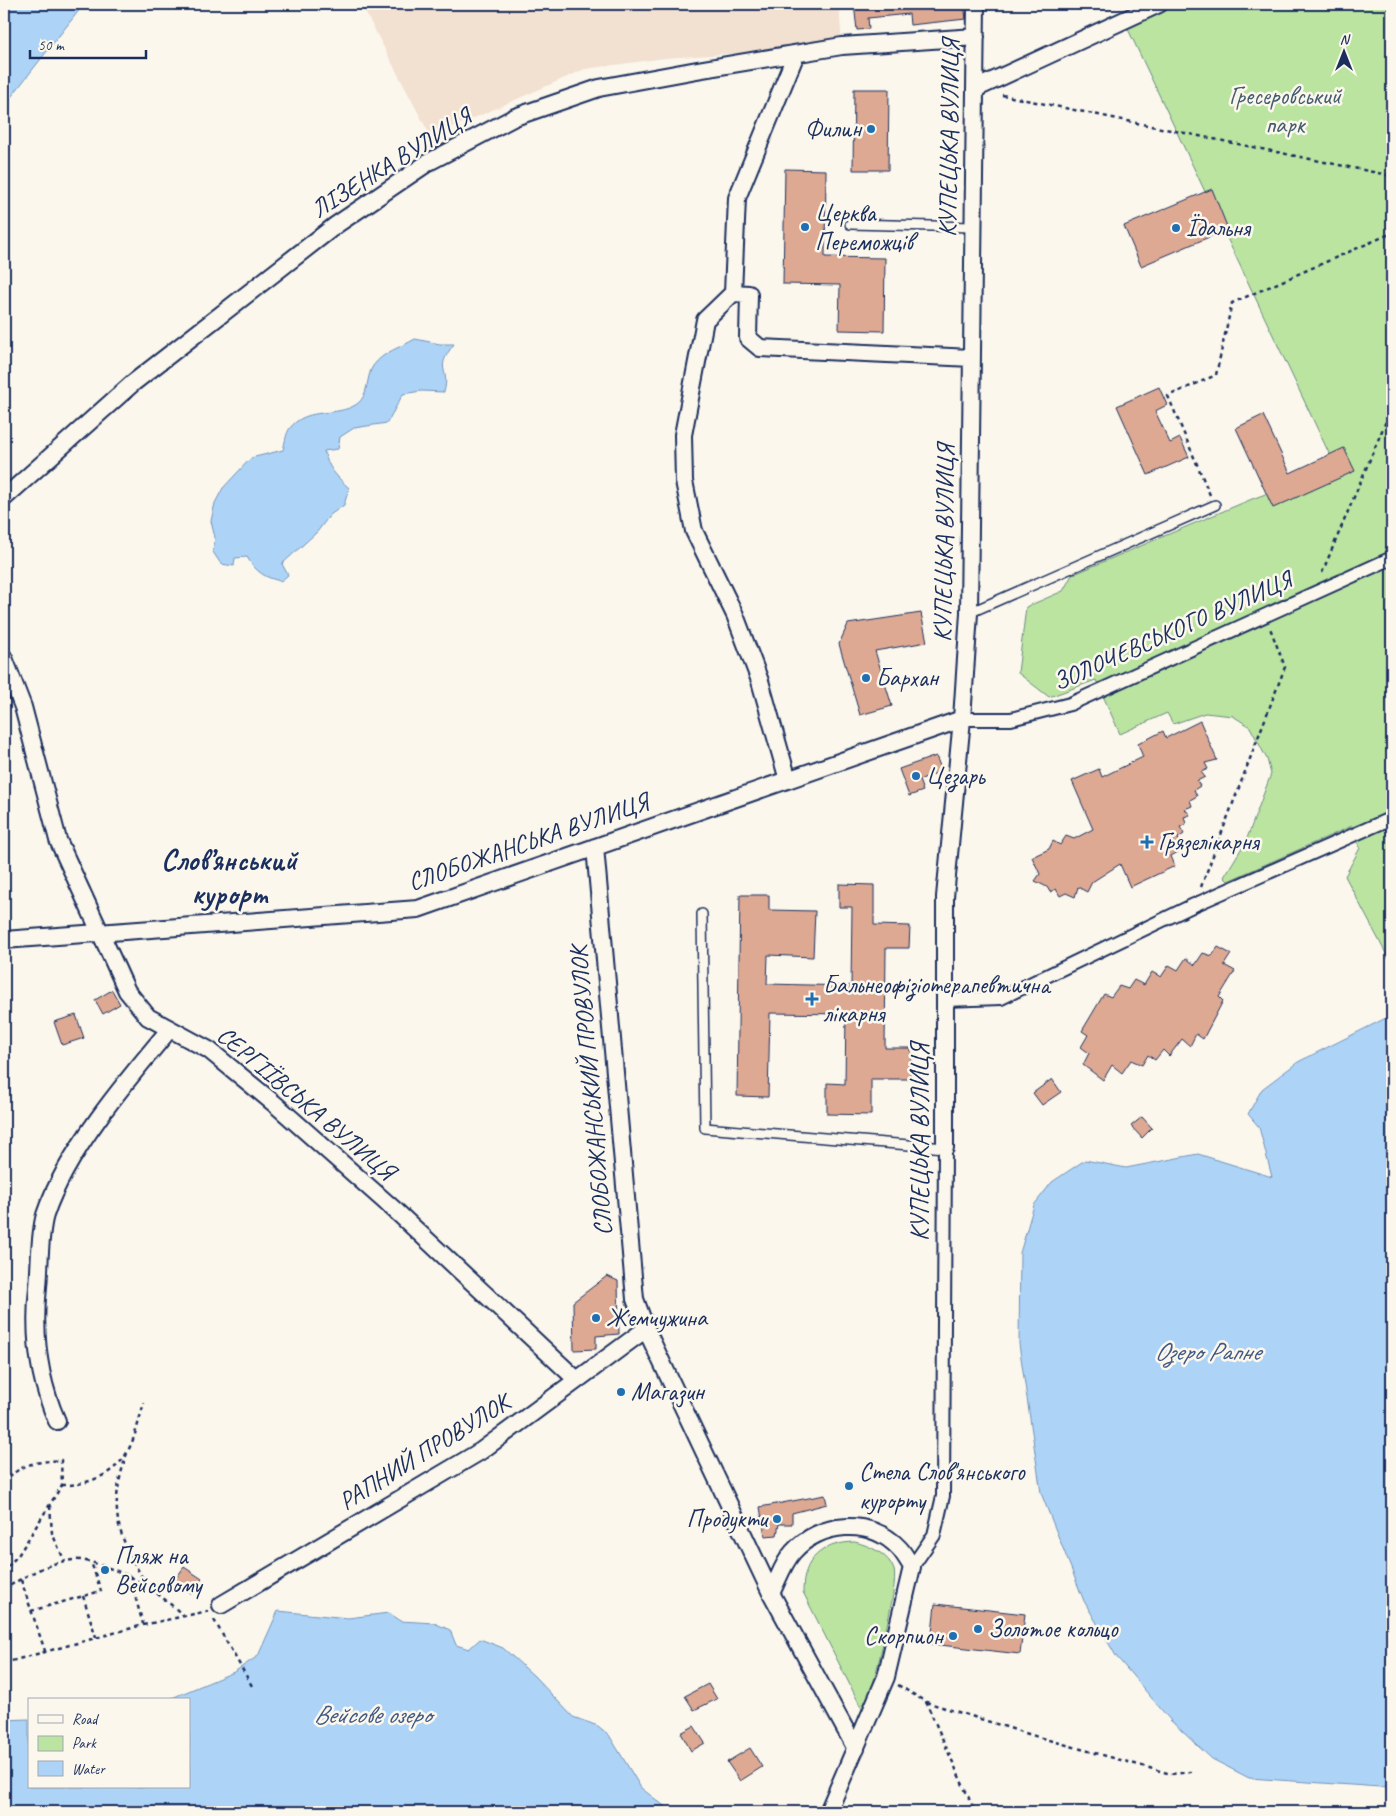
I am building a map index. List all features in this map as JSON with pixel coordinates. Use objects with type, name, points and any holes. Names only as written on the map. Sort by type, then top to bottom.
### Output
[{"type":"street","name":"КУПЕЦЬКА ВУЛИЦЯ","points":[[912,1567],[934,1535],[941,1510],[945,1472],[945,898],[962,719],[969,613],[976,4]]},
{"type":"street","points":[[975,89],[1159,4]]},
{"type":"street","name":"ЛІЗЕНКА ВУЛИЦЯ","points":[[4,498],[133,382],[336,225],[429,162],[516,117],[599,88],[842,46],[976,37]]},
{"type":"street","points":[[788,780],[760,682],[735,615],[694,531],[684,481],[683,435],[705,320],[733,293],[737,198],[796,54]]},
{"type":"street","points":[[733,293],[749,294],[748,338],[760,348],[972,358]]},
{"type":"street","name":"ЗОЛОЧЕВСЬКОГО ВУЛИЦЯ","points":[[962,719],[1011,719],[1070,704],[1392,558]]},
{"type":"street","name":"СЕРГІЇВСЬКА ВУЛИЦЯ","points":[[4,658],[23,708],[58,840],[127,991],[148,1016],[169,1030],[209,1050],[276,1105],[397,1212],[577,1380]]},
{"type":"street","name":"СЛОБОЖАНСЬКА ВУЛИЦЯ","points":[[4,940],[418,909],[962,719]]},
{"type":"street","points":[[945,1000],[1000,998],[1194,905],[1392,818]]},
{"type":"street","name":"СЛОБОЖАНСЬКИЙ ПРОВУЛОК","points":[[594,847],[635,1299],[646,1329]]},
{"type":"street","points":[[57,1421],[48,1402],[35,1344],[44,1217],[76,1153],[121,1087],[169,1030]]},
{"type":"street","points":[[646,1329],[771,1593],[856,1749]]},
{"type":"street","name":"РАПНИЙ ПРОВУЛОК","points":[[215,1608],[481,1451],[646,1329]]},
{"type":"street","points":[[771,1593],[792,1553],[810,1537],[832,1528],[856,1526],[879,1533],[898,1547],[912,1567],[886,1677],[828,1812]]},
{"type":"lane","points":[[850,224],[973,227]]},
{"type":"lane","points":[[969,613],[1215,505]]},
{"type":"lane","points":[[702,914],[705,1128],[945,1148]]},
{"type":"path","points":[[975,89],[1392,176]]},
{"type":"path","points":[[1215,505],[1168,396],[1216,375],[1232,303],[1392,234]]},
{"type":"path","points":[[1314,593],[1392,407]]},
{"type":"path","points":[[1194,905],[1285,667],[1265,616]]},
{"type":"path","points":[[144,1402],[127,1453],[117,1492],[117,1524],[130,1557],[146,1584]]},
{"type":"path","points":[[62,1485],[79,1484],[94,1479],[114,1467],[127,1453]]},
{"type":"path","points":[[4,1484],[18,1470],[32,1462],[61,1460],[62,1485],[19,1554],[4,1571]]},
{"type":"path","points":[[50,1504],[52,1533],[65,1562]]},
{"type":"path","points":[[4,1590],[55,1564],[74,1560],[92,1562],[129,1575],[146,1584],[184,1617]]},
{"type":"path","points":[[31,1611],[101,1591],[92,1562]]},
{"type":"path","points":[[129,1575],[143,1625]]},
{"type":"path","points":[[21,1580],[45,1651]]},
{"type":"path","points":[[83,1596],[96,1637]]},
{"type":"path","points":[[4,1663],[96,1637],[215,1608],[252,1686]]},
{"type":"path","points":[[886,1677],[926,1702],[1038,1737],[1171,1774],[1191,1772]]},
{"type":"path","points":[[926,1702],[975,1812]]},
{"type":"shaded area","points":[[361,4],[839,4],[842,46],[665,58],[585,69],[431,137]]},
{"type":"green space","name":"Гресеровський парк","points":[[1176,4],[1392,4],[1392,965],[1345,876],[1360,848],[1352,826],[1228,881],[1224,877],[1246,841],[1271,774],[1267,759],[1250,727],[1233,716],[1205,713],[1173,724],[1167,713],[1120,734],[1096,680],[1049,697],[1018,673],[1026,607],[1063,591],[1072,575],[1252,499],[1336,468],[1127,27]]},
{"type":"green space","points":[[855,1542],[873,1548],[888,1559],[894,1570],[895,1580],[868,1706],[862,1709],[803,1592],[806,1570],[817,1555],[833,1545]]},
{"type":"water","points":[[4,4],[84,4],[4,106]]},
{"type":"water","points":[[415,339],[440,344],[454,344],[443,365],[446,378],[444,392],[421,391],[403,394],[387,423],[354,428],[340,437],[338,449],[324,451],[333,472],[349,488],[344,505],[330,515],[317,532],[282,564],[288,575],[281,581],[270,578],[261,574],[247,557],[235,558],[234,566],[221,564],[213,552],[215,538],[211,521],[215,503],[223,488],[251,458],[283,450],[289,430],[297,421],[313,414],[340,411],[357,404],[364,396],[371,370],[377,361],[387,353]]},
{"type":"water","name":"Озеро Рапне","points":[[1392,1015],[1392,1786],[1380,1787],[1249,1778],[1212,1759],[1171,1721],[1116,1656],[1084,1601],[1041,1493],[1019,1344],[1020,1253],[1034,1205],[1052,1182],[1085,1160],[1126,1168],[1198,1154],[1272,1177],[1259,1127],[1248,1114],[1262,1089],[1298,1062]]},
{"type":"water","name":"Вейсове озеро","points":[[278,1611],[348,1618],[389,1613],[401,1621],[434,1623],[450,1630],[456,1645],[469,1649],[480,1639],[503,1648],[534,1676],[573,1717],[598,1726],[609,1735],[641,1788],[672,1812],[4,1812],[4,1720],[28,1719],[28,1788],[190,1788],[190,1698],[172,1698],[234,1672],[258,1656]]},
{"type":"building","points":[[854,4],[964,4],[966,19],[910,25],[909,14],[868,18],[869,29],[857,30]]},
{"type":"building","name":"Филин","points":[[854,89],[889,89],[888,170],[853,170]]},
{"type":"building","points":[[785,169],[826,170],[825,257],[885,258],[884,331],[839,330],[840,285],[783,284]]},
{"type":"building","name":"Їдальня","points":[[1212,189],[1228,229],[1141,266],[1124,226]]},
{"type":"building","points":[[1159,387],[1167,405],[1155,411],[1170,443],[1180,438],[1189,457],[1148,475],[1117,406]]},
{"type":"building","points":[[1263,415],[1290,473],[1344,448],[1355,471],[1273,508],[1236,428]]},
{"type":"building","name":"Бархан","points":[[921,613],[927,642],[875,651],[892,706],[860,715],[839,644],[848,624]]},
{"type":"building","points":[[1200,721],[1217,760],[1205,763],[1208,769],[1201,772],[1205,777],[1197,781],[1200,786],[1194,790],[1197,796],[1190,800],[1192,806],[1185,809],[1190,815],[1184,817],[1186,824],[1180,827],[1184,834],[1178,838],[1180,844],[1172,848],[1178,852],[1171,856],[1175,866],[1130,887],[1120,864],[1092,882],[1087,892],[1078,887],[1075,897],[1066,893],[1060,896],[1056,889],[1050,892],[1047,887],[1035,881],[1040,874],[1032,857],[1049,849],[1053,841],[1060,845],[1066,836],[1074,839],[1093,829],[1072,781],[1099,769],[1102,777],[1143,757],[1138,744],[1163,731],[1166,738]]},
{"type":"building","name":"Цезарь","points":[[936,756],[942,771],[919,780],[923,791],[909,796],[899,769]]},
{"type":"building","name":"Бальнеофізіотерапевтична лікарня","points":[[839,884],[874,885],[874,925],[910,926],[909,948],[886,948],[885,1048],[911,1048],[911,1079],[871,1079],[871,1115],[827,1114],[827,1083],[845,1084],[846,1014],[770,1013],[768,1097],[737,1096],[740,895],[769,895],[769,910],[815,911],[813,957],[768,955],[767,984],[851,986],[852,907],[839,907]]},
{"type":"building","points":[[1218,947],[1231,954],[1224,965],[1235,971],[1219,997],[1223,1001],[1203,1039],[1196,1034],[1190,1046],[1182,1039],[1169,1056],[1163,1050],[1155,1060],[1148,1055],[1142,1065],[1131,1060],[1122,1073],[1112,1065],[1103,1080],[1083,1065],[1089,1053],[1081,1047],[1088,1035],[1082,1031],[1104,994],[1111,997],[1119,986],[1128,989],[1134,980],[1144,985],[1152,972],[1161,977],[1169,965],[1178,970],[1186,958],[1195,965],[1203,953],[1212,956]]},
{"type":"building","points":[[112,990],[120,1004],[103,1014],[95,1000]]},
{"type":"building","points":[[76,1015],[84,1038],[62,1045],[54,1022]]},
{"type":"building","points":[[1052,1079],[1061,1092],[1042,1105],[1033,1093]]},
{"type":"building","points":[[1142,1117],[1152,1128],[1142,1138],[1131,1126]]},
{"type":"building","name":"Жемчужина","points":[[607,1276],[618,1281],[619,1334],[596,1336],[596,1349],[574,1350],[573,1302]]},
{"type":"building","name":"Продукти","points":[[825,1495],[827,1504],[792,1513],[792,1524],[779,1524],[777,1535],[765,1536],[760,1507]]},
{"type":"building","points":[[184,1567],[202,1579],[192,1594],[174,1581]]},
{"type":"building","name":"Золотое кольцо","points":[[935,1604],[1025,1614],[1020,1654],[931,1644]]},
{"type":"building","points":[[708,1684],[717,1699],[694,1710],[685,1696]]},
{"type":"building","points":[[694,1726],[705,1743],[691,1751],[681,1733]]},
{"type":"building","points":[[750,1748],[762,1767],[740,1781],[727,1762]]},
{"type":"place","name":"Филин","points":[[871,129]]},
{"type":"place","name":"Церква Переможців","points":[[805,227]]},
{"type":"place","name":"Їдальня","points":[[1176,228]]},
{"type":"place","name":"Бархан","points":[[866,678]]},
{"type":"place","name":"Цезарь","points":[[916,776]]},
{"type":"place","name":"Грязелікарня","points":[[1147,842]]},
{"type":"place","name":"Бальнеофізіотерапевтична лікарня","points":[[812,999]]},
{"type":"place","name":"Жемчужина","points":[[596,1318]]},
{"type":"place","name":"Магазин","points":[[621,1392]]},
{"type":"place","name":"Стела Слов'янського курорту","points":[[849,1486]]},
{"type":"place","name":"Продукти","points":[[777,1519]]},
{"type":"place","name":"Пляж на Вейсовому","points":[[105,1570]]},
{"type":"place","name":"Золотое кольцо","points":[[978,1629]]},
{"type":"place","name":"Скорпион","points":[[953,1636]]},
{"type":"district","name":"Слов’янський курорт","points":[[229,877]]}]
